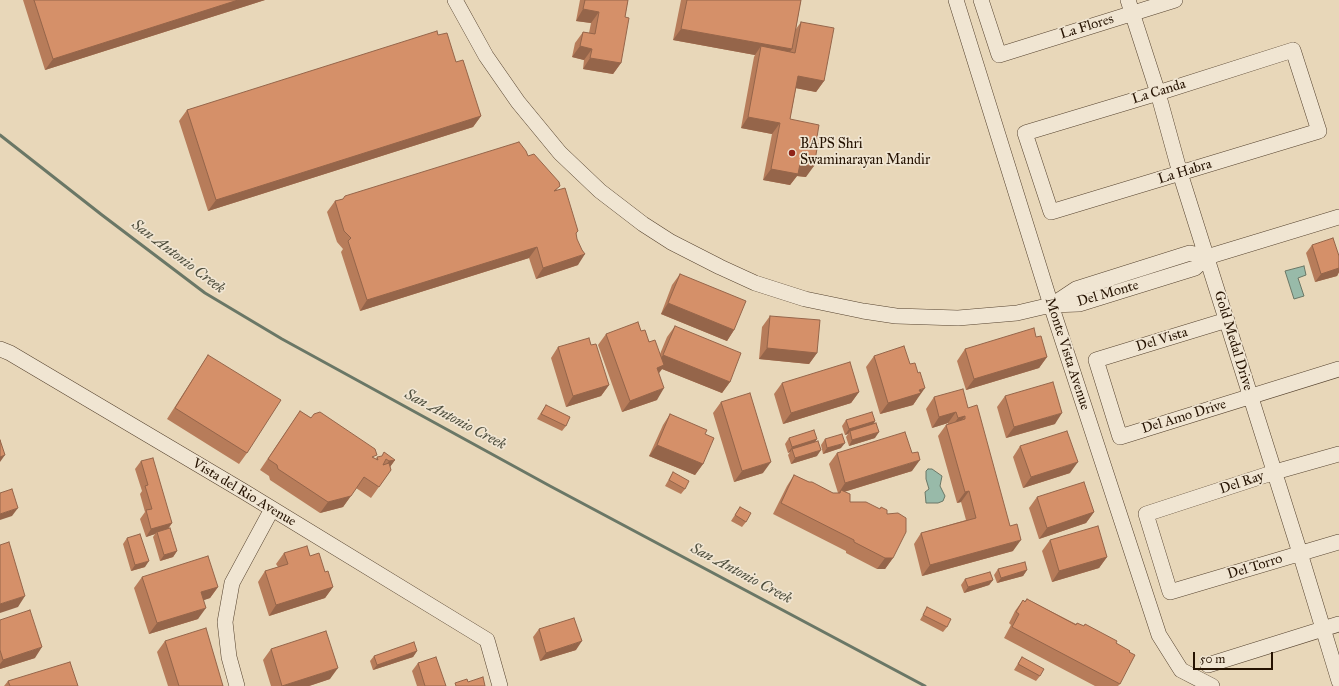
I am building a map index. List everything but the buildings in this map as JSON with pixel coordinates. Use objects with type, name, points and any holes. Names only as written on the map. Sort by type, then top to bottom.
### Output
[{"type":"street","name":"Del Monte","points":[[456,0],[486,56],[504,84],[533,122],[560,153],[600,191],[638,221],[671,242],[713,264],[755,283],[805,299],[896,316],[958,318],[1017,313],[1051,305],[1079,304],[1195,268],[1207,258],[1339,217]]},
{"type":"street","name":"Monte Vista Avenue","points":[[956,0],[1051,305],[1159,635],[1181,670],[1212,686]]},
{"type":"street","name":"La Flores","points":[[981,0],[999,55],[1131,6],[1175,0]]},
{"type":"street","name":"Gold Medal Drive","points":[[1131,6],[1158,93],[1180,173],[1275,472],[1339,681]]},
{"type":"street","name":"La Canda","points":[[1051,212],[1025,133],[1293,50],[1319,131]]},
{"type":"street","name":"La Habra","points":[[1051,212],[1319,131]]},
{"type":"street","name":"Del Vista","points":[[1120,436],[1096,360],[1227,320]]},
{"type":"street","name":"Vista del Rio Avenue","points":[[0,349],[10,353],[272,509],[487,640],[500,686]]},
{"type":"street","name":"Del Amo Drive","points":[[1120,436],[1339,369]]},
{"type":"street","name":"Del Ray","points":[[1170,592],[1146,514],[1275,472],[1339,454]]},
{"type":"street","points":[[238,686],[229,657],[225,622],[232,583],[272,509]]},
{"type":"street","name":"Del Torro","points":[[1170,592],[1339,542]]},
{"type":"street","points":[[1208,665],[1339,624]]},
{"type":"shaded area","points":[[1304,266],[1306,275],[1298,278],[1304,296],[1294,299],[1285,271]]},
{"type":"shaded area","points":[[928,469],[932,469],[942,476],[940,486],[945,496],[943,501],[938,503],[926,503],[925,492],[929,489],[926,479],[926,471]]},
{"type":"waterway","name":"San Antonio Creek","points":[[0,135],[205,293],[282,339],[550,486],[925,686]]},
{"type":"place","name":"BAPS Shri Swaminarayan Mandir","points":[[792,153]]}]
